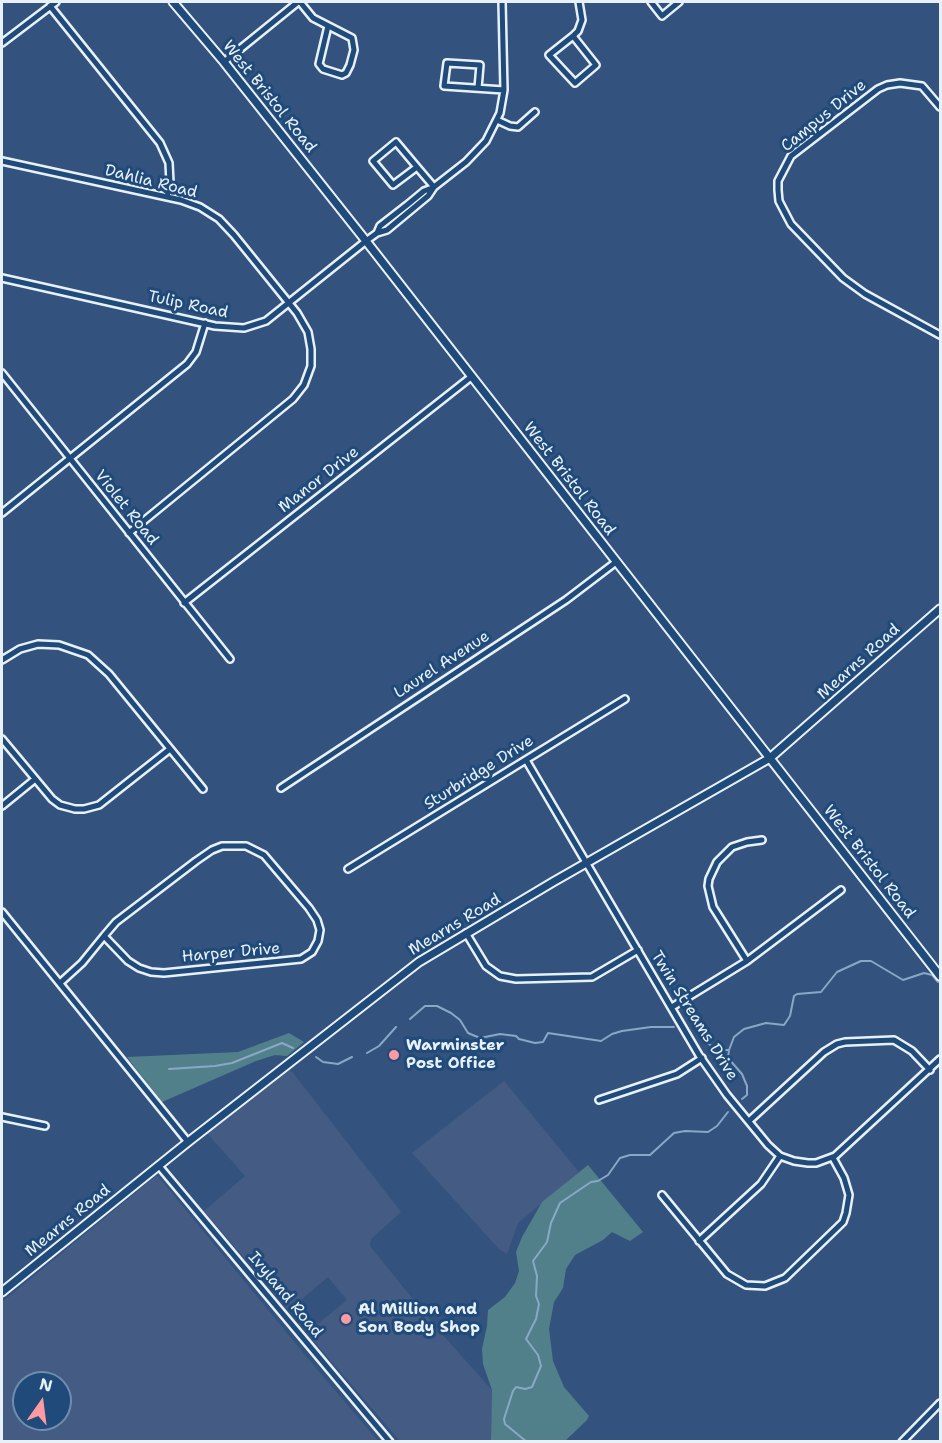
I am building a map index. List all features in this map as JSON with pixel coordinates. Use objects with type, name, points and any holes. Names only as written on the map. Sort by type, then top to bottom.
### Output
[{"type":"main road","name":"West Bristol Road","points":[[173,2],[224,62],[366,241],[940,976]]},
{"type":"main road","name":"Mearns Road","points":[[2,1292],[188,1142],[419,962],[770,758],[940,609]]},
{"type":"street","points":[[224,62],[299,2],[314,18],[349,36],[354,44],[350,65],[346,73],[342,75],[323,69],[319,64],[328,26]]},
{"type":"street","name":"Tulip Road","points":[[2,278],[236,328],[252,326],[273,316],[377,233],[380,226],[407,204],[424,191],[434,187],[478,151],[489,136],[497,120],[504,90],[502,2]]},
{"type":"street","points":[[573,36],[596,65],[574,83],[549,55],[578,32],[582,20],[579,2]]},
{"type":"street","points":[[651,2],[662,16],[679,2]]},
{"type":"street","points":[[2,43],[53,4],[160,143],[169,164],[170,183],[167,197]]},
{"type":"street","points":[[478,88],[480,65],[447,63],[444,86],[504,90]]},
{"type":"street","name":"Campus Drive","points":[[940,107],[922,87],[900,83],[878,89],[791,156],[782,170],[778,190],[779,201],[791,224],[843,278],[865,294],[940,335]]},
{"type":"street","points":[[497,120],[518,127],[535,112]]},
{"type":"street","points":[[417,167],[393,185],[373,161],[396,142],[434,187]]},
{"type":"street","name":"Dahlia Road","points":[[2,161],[167,197],[200,207],[219,219],[234,235],[304,324],[312,349],[310,366],[299,393],[129,533]]},
{"type":"street","points":[[2,513],[187,364],[196,352],[205,323]]},
{"type":"street","name":"Violet Road","points":[[2,373],[230,659]]},
{"type":"street","name":"Manor Drive","points":[[184,603],[471,377]]},
{"type":"street","name":"Laurel Avenue","points":[[281,788],[557,606],[616,562]]},
{"type":"street","points":[[2,660],[21,649],[38,644],[59,645],[88,655],[109,674],[203,789]]},
{"type":"street","name":"Sturbridge Drive","points":[[348,869],[625,699]]},
{"type":"street","points":[[2,739],[46,794],[60,805],[75,809],[91,808],[107,799],[170,749]]},
{"type":"street","name":"Twin Streams Drive","points":[[526,760],[702,1058],[768,1146],[780,1156]]},
{"type":"street","points":[[2,806],[34,780]]},
{"type":"street","points":[[747,962],[713,907],[708,886],[717,862],[732,848],[747,842],[762,840]]},
{"type":"street","name":"Harper Drive","points":[[60,983],[75,970],[104,936],[123,916],[212,850],[235,844],[246,846],[264,855],[309,908],[320,930],[318,941],[312,951],[302,959],[164,973],[139,968],[128,961],[104,936]]},
{"type":"street","points":[[672,1007],[747,962],[842,890]]},
{"type":"street","points":[[2,912],[188,1142]]},
{"type":"street","points":[[466,933],[486,966],[500,976],[516,979],[592,977],[638,950]]},
{"type":"street","points":[[749,1121],[824,1052],[845,1042],[894,1041],[912,1051],[930,1070]]},
{"type":"street","points":[[599,1100],[677,1074],[702,1058]]},
{"type":"street","points":[[699,1241],[761,1184],[780,1156],[808,1163],[833,1158],[940,1059]]},
{"type":"street","points":[[2,1117],[45,1126]]},
{"type":"street","points":[[662,1194],[727,1274],[739,1282],[765,1286],[785,1278],[839,1227],[848,1204],[847,1188],[833,1158]]},
{"type":"street","name":"Ivyland Road","points":[[159,1166],[390,1442]]},
{"type":"street","points":[[902,1442],[940,1403]]},
{"type":"shaded area","points":[[290,1069],[401,1212],[371,1239],[370,1246],[433,1324],[492,1390],[491,1441],[400,1441],[307,1333],[347,1300],[328,1277],[289,1310],[204,1211],[245,1176],[206,1132]]},
{"type":"shaded area","points":[[504,1081],[579,1172],[518,1223],[507,1254],[499,1249],[412,1153]]},
{"type":"shaded area","points":[[157,1175],[378,1441],[2,1442],[2,1302]]},
{"type":"green space","points":[[289,1033],[304,1042],[287,1056],[275,1055],[256,1061],[162,1102],[127,1057],[238,1052]]},
{"type":"green space","points":[[588,1165],[643,1232],[630,1241],[612,1232],[603,1240],[575,1255],[566,1269],[563,1288],[554,1302],[549,1329],[553,1361],[564,1387],[589,1416],[565,1441],[491,1441],[492,1390],[483,1364],[482,1349],[488,1310],[505,1297],[515,1283],[519,1271],[516,1252],[542,1202]]},
{"type":"waterway","points":[[742,1099],[747,1095],[747,1086],[742,1074],[728,1058],[734,1037],[744,1029],[766,1023],[784,1025],[790,1016],[794,996],[797,994],[821,992],[837,972],[861,961],[871,961],[903,980],[924,973],[932,975],[938,982]]},
{"type":"waterway","points":[[410,1019],[425,1006],[437,1006],[460,1020],[468,1033],[480,1038],[500,1034],[516,1036],[535,1043],[543,1042],[548,1033],[601,1041],[622,1031],[674,1027]]},
{"type":"waterway","points":[[367,1053],[379,1046],[396,1027]]},
{"type":"waterway","points":[[705,1042],[719,1050],[729,1050]]},
{"type":"waterway","points":[[169,1069],[232,1063],[282,1043],[293,1048]]},
{"type":"waterway","points":[[316,1057],[323,1062],[338,1064],[352,1057]]},
{"type":"waterway","points":[[527,1442],[505,1424],[504,1419],[513,1391],[516,1387],[525,1389],[532,1387],[541,1366],[538,1355],[526,1339],[536,1319],[539,1304],[536,1296],[537,1276],[533,1261],[547,1242],[551,1223],[560,1203],[591,1182],[608,1175],[620,1158],[630,1155],[650,1155],[674,1133],[708,1132],[717,1126],[728,1112]]},
{"type":"place","name":"Warminster Post Office","points":[[394,1055]]},
{"type":"place","name":"Al Million and Son Body Shop","points":[[346,1319]]}]
